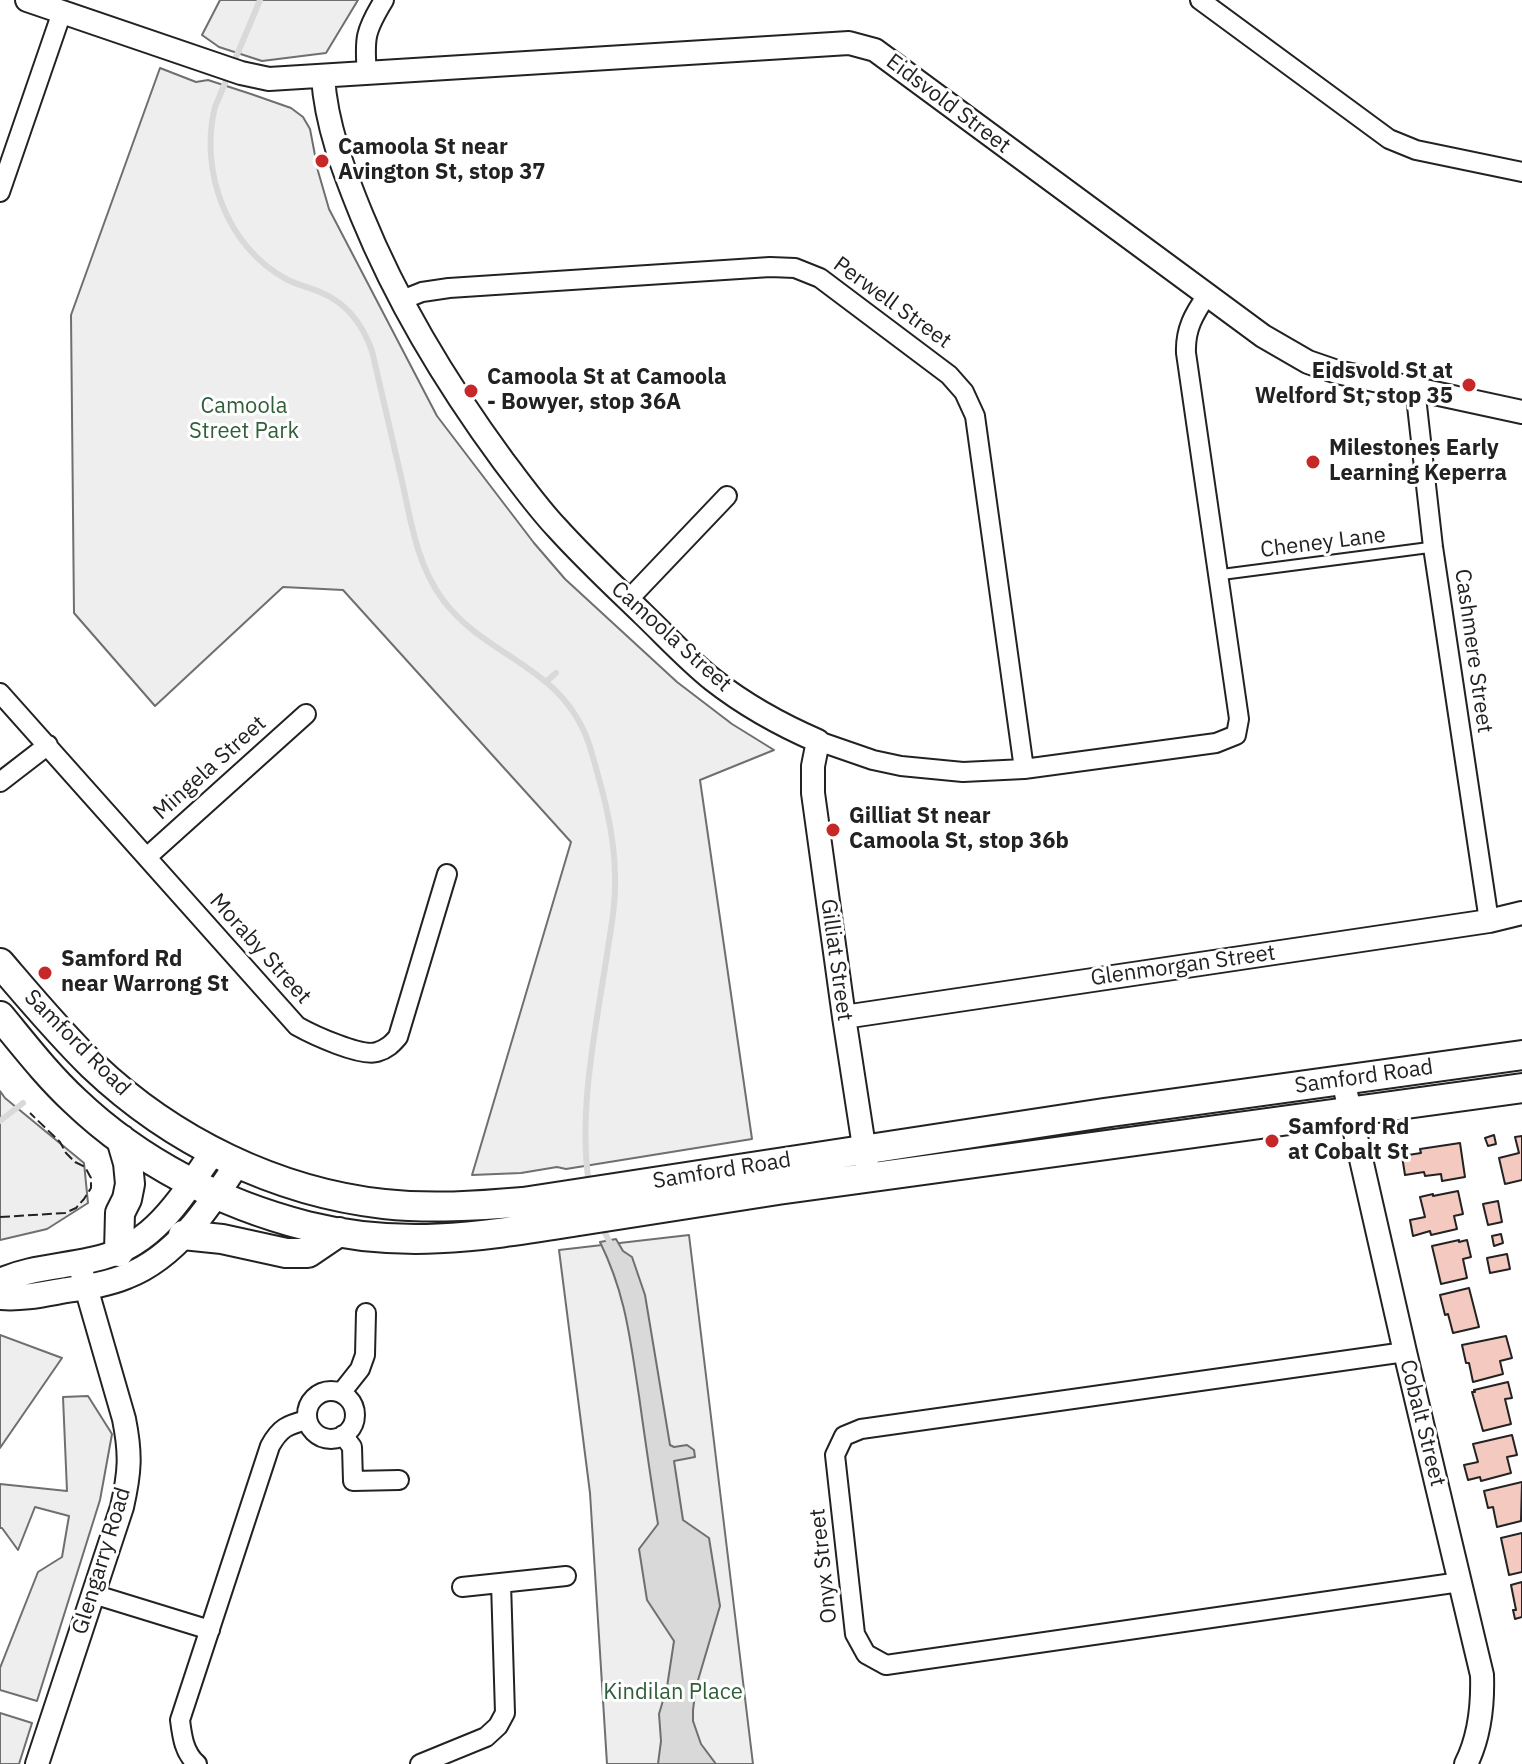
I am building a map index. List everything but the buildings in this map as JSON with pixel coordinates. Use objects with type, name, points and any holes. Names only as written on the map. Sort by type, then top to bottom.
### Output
[{"type":"main road","name":"Samford Road","points":[[0,963],[94,1067],[157,1118],[225,1158],[305,1188],[384,1204],[439,1207],[523,1202],[572,1208]]},
{"type":"main road","name":"Samford Road","points":[[0,1016],[74,1100],[121,1139],[204,1189],[307,1226],[376,1238],[422,1240],[509,1233],[572,1208],[626,1200],[869,1177],[1522,1088]]},
{"type":"main road","name":"Samford Road","points":[[626,1200],[865,1149],[1522,1055]]},
{"type":"main road","points":[[119,1252],[120,1213],[130,1184],[121,1139]]},
{"type":"main road","points":[[0,1297],[19,1299],[86,1287],[126,1277],[142,1269],[183,1235],[204,1189],[225,1158]]},
{"type":"main road","points":[[0,1281],[16,1274],[79,1263],[119,1252],[204,1189]]},
{"type":"main road","points":[[183,1235],[222,1239],[286,1253],[308,1253],[339,1232]]},
{"type":"street","name":"Eidsvold Street","points":[[27,0],[256,77],[281,80],[849,43],[862,46],[875,50],[1263,336],[1308,362],[1337,372],[1522,412]]},
{"type":"street","points":[[367,74],[365,44],[369,24],[384,0]]},
{"type":"street","points":[[1200,0],[1389,139],[1416,150],[1522,172]]},
{"type":"street","points":[[0,192],[62,12]]},
{"type":"street","name":"Camoola Street","points":[[323,77],[326,110],[353,194],[384,266],[427,348],[455,393],[530,496],[555,527],[712,679],[764,714],[818,741],[873,760],[932,770],[1024,769],[1216,743],[1236,735],[1239,719],[1186,340],[1193,315],[1207,295]]},
{"type":"street","name":"Perwell Street","points":[[402,300],[422,292],[449,288],[770,267],[795,268],[820,278],[949,375],[964,392],[975,416],[1024,769]]},
{"type":"street","name":"Cashmere Street","points":[[1415,388],[1433,547],[1489,921]]},
{"type":"street","points":[[628,600],[727,496]]},
{"type":"street","name":"Moraby Street","points":[[0,693],[297,1026],[321,1040],[374,1054],[398,1037],[447,874]]},
{"type":"street","name":"Mingela Street","points":[[147,857],[306,714]]},
{"type":"street","name":"Gilliat Street","points":[[818,741],[813,766],[813,793],[869,1177]]},
{"type":"street","points":[[0,782],[48,745]]},
{"type":"street","name":"Glenmorgan Street","points":[[844,1017],[1489,921],[1522,913]]},
{"type":"street","name":"Cobalt Street","points":[[1343,1080],[1482,1675],[1483,1703],[1477,1734],[1466,1764]]},
{"type":"street","name":"Glengarry Road","points":[[37,1764],[122,1507],[129,1477],[129,1442],[117,1388],[79,1263]]},
{"type":"street","points":[[341,1393],[360,1369],[365,1355],[366,1313]]},
{"type":"street","name":"Onyx Street","points":[[1405,1352],[861,1429],[844,1436],[835,1455],[855,1634],[866,1654],[886,1665],[1460,1582]]},
{"type":"street","points":[[324,1392],[341,1393],[352,1403],[355,1418],[349,1431],[336,1438],[321,1437],[307,1420],[310,1403],[324,1392]]},
{"type":"street","points":[[197,1764],[192,1761],[183,1743],[180,1720],[270,1446],[278,1432],[307,1420]]},
{"type":"street","points":[[343,1435],[352,1447],[353,1481],[399,1480]]},
{"type":"street","points":[[462,1587],[566,1576]]},
{"type":"street","points":[[420,1764],[486,1737],[498,1726],[505,1713],[501,1583]]},
{"type":"street","points":[[93,1594],[210,1630]]},
{"type":"lane","name":"Cheney Lane","points":[[1218,575],[1433,547]]},
{"type":"green space","points":[[220,0],[358,0],[326,53],[262,61],[219,47],[202,35]]},
{"type":"green space","name":"Camoola Street Park","points":[[160,68],[196,82],[208,80],[251,94],[291,108],[303,117],[310,129],[329,209],[437,416],[565,579],[677,682],[732,724],[774,750],[700,780],[752,1139],[566,1169],[557,1167],[521,1173],[472,1175],[571,842],[343,590],[283,587],[155,706],[74,613],[71,315]]},
{"type":"green space","points":[[0,1091],[84,1163],[88,1203],[47,1229],[0,1240]]},
{"type":"green space","name":"Kindilan Place","points":[[689,1235],[753,1764],[607,1764],[590,1493],[559,1250]]},
{"type":"green space","points":[[0,1335],[62,1358],[0,1448]]},
{"type":"green space","points":[[88,1396],[112,1434],[100,1500],[37,1701],[0,1690],[0,1668],[38,1572],[62,1557],[69,1516],[35,1507],[18,1550],[0,1528],[0,1484],[67,1491],[63,1397]]},
{"type":"green space","points":[[0,1713],[32,1723],[19,1764],[0,1764]]},
{"type":"shaded area","points":[[616,1239],[623,1251],[632,1257],[645,1295],[670,1445],[687,1445],[694,1450],[695,1457],[674,1461],[683,1520],[709,1538],[720,1606],[696,1687],[693,1710],[693,1721],[701,1744],[716,1764],[658,1764],[661,1741],[659,1714],[667,1687],[674,1641],[647,1600],[639,1549],[658,1524],[626,1318],[616,1280],[600,1242]]},
{"type":"waterway","points":[[260,0],[215,107],[211,156],[222,205],[248,248],[265,265],[290,281],[338,302],[359,324],[372,351],[412,527],[434,587],[461,620],[544,680],[562,698],[578,720],[599,778],[613,844],[615,888],[587,1101],[585,1129],[589,1184]]},
{"type":"waterway","points":[[547,681],[556,673]]},
{"type":"waterway","points":[[0,1121],[23,1103]]},
{"type":"waterway","points":[[601,1225],[612,1247]]},
{"type":"fence","points":[[0,1217],[65,1213],[76,1208],[91,1188],[91,1178],[85,1167],[75,1162],[60,1142],[30,1113]]},
{"type":"place","name":"Camoola St near Avington St, stop 37","points":[[322,161]]},
{"type":"place","name":"Eidsvold St at Welford St, stop 35","points":[[1469,385]]},
{"type":"place","name":"Camoola St at Camoola - Bowyer, stop 36A","points":[[471,391]]},
{"type":"place","name":"Milestones Early Learning Keperra","points":[[1313,462]]},
{"type":"place","name":"Gilliat St near Camoola St, stop 36b","points":[[833,830]]},
{"type":"place","name":"Samford Rd near Warrong St","points":[[45,973]]},
{"type":"place","name":"Samford Rd at Cobalt St","points":[[1272,1141]]}]
